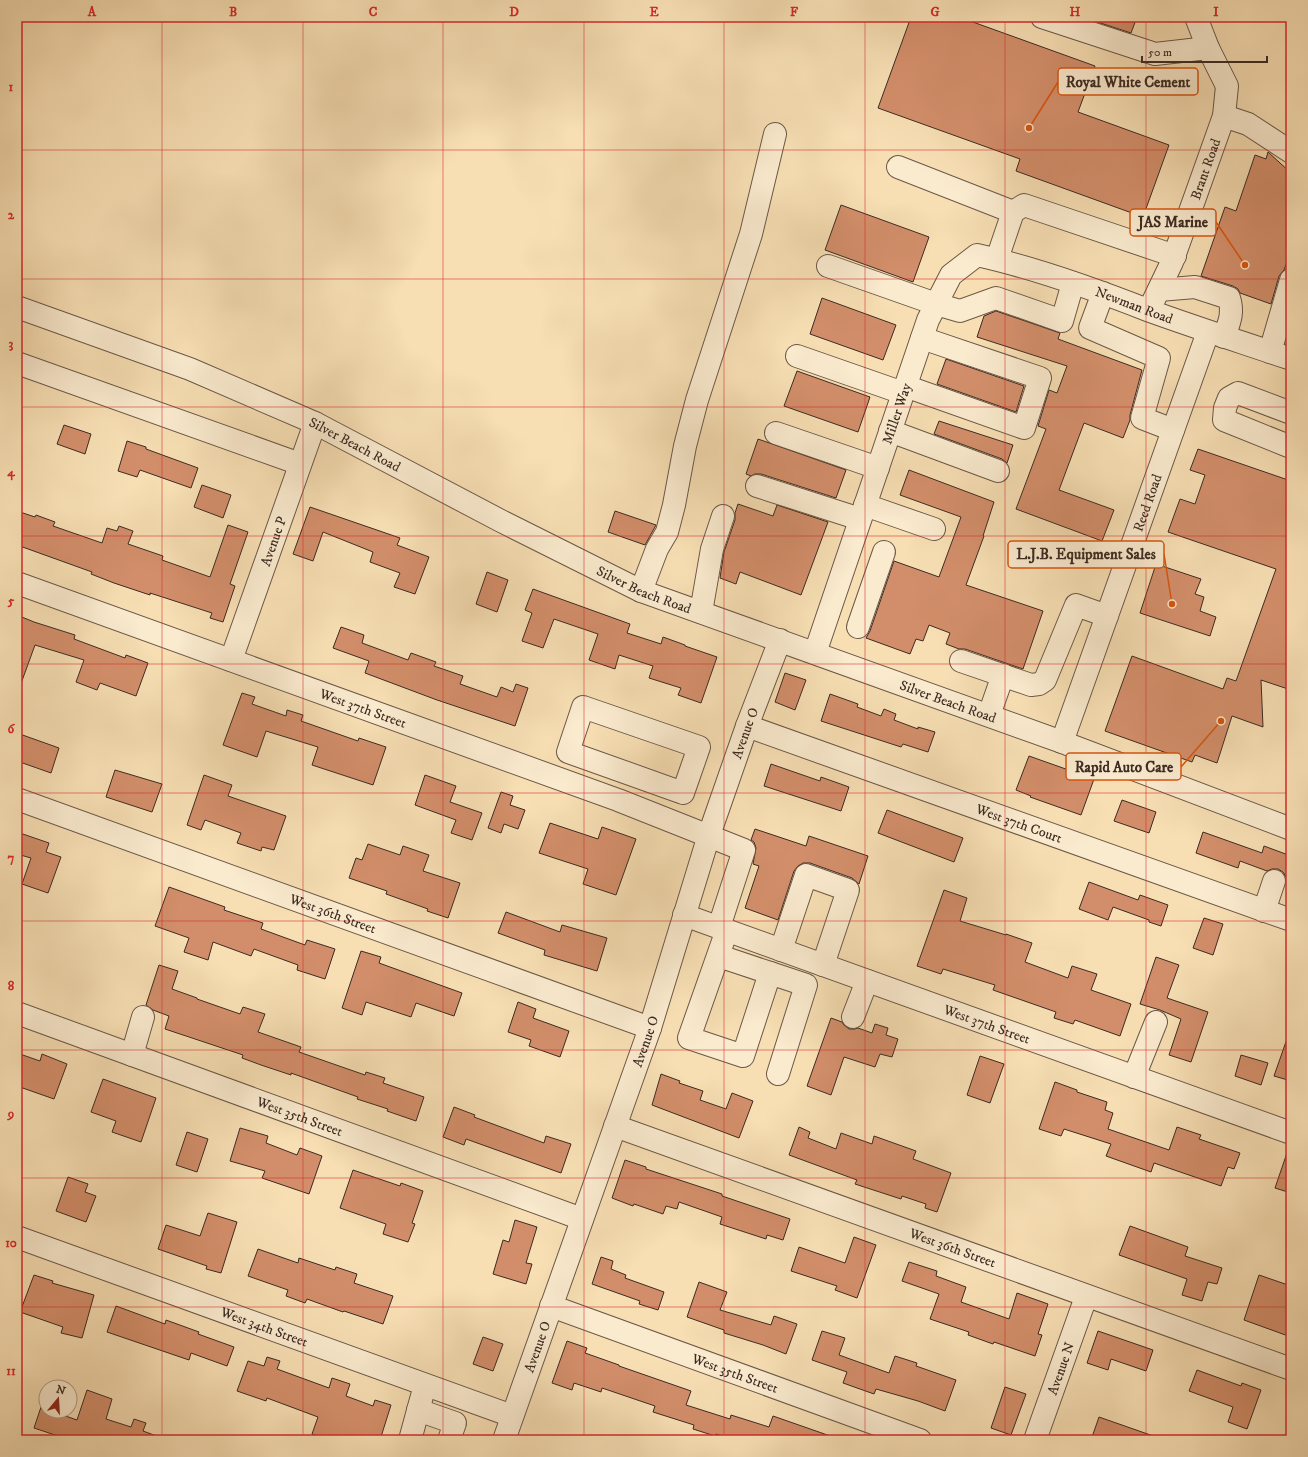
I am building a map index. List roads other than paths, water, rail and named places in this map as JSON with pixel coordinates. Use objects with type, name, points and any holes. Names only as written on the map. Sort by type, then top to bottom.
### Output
[{"type":"street","points":[[1042,17],[1155,54],[1208,48]]},
{"type":"street","name":"Brant Road","points":[[1150,310],[1175,256],[1224,116],[1227,86],[1208,48],[1196,17]]},
{"type":"street","points":[[1224,116],[1248,124],[1291,152]]},
{"type":"street","points":[[641,591],[657,549],[667,532],[674,505],[685,446],[698,400],[751,234],[775,134]]},
{"type":"street","points":[[898,167],[1013,212]]},
{"type":"street","points":[[987,257],[1013,212],[1024,205],[1175,256]]},
{"type":"street","name":"Newman Road","points":[[987,257],[1103,293],[1216,334],[1291,359]]},
{"type":"street","name":"Miller Way","points":[[839,583],[928,320],[951,275],[987,257]]},
{"type":"street","points":[[828,266],[960,311],[996,298],[1062,321],[1073,283]]},
{"type":"street","points":[[1270,352],[1284,331],[1291,280]]},
{"type":"street","name":"Reed Road","points":[[1062,742],[1173,430],[1216,334],[1231,316],[1232,307],[1229,298],[1195,287],[1159,290]]},
{"type":"street","points":[[1103,293],[1090,328],[1159,358],[1142,418],[1173,430]]},
{"type":"street","name":"Silver Beach Road","points":[[17,307],[190,369],[315,423],[501,521],[641,591],[989,715],[1291,829]]},
{"type":"street","points":[[797,356],[1024,428],[1040,378],[922,338]]},
{"type":"street","points":[[17,363],[300,464]]},
{"type":"street","points":[[1291,412],[1238,393],[1229,398],[1225,408],[1224,420],[1291,447]]},
{"type":"street","name":"Avenue P","points":[[231,660],[315,423]]},
{"type":"street","points":[[890,431],[998,471]]},
{"type":"street","points":[[776,433],[878,468]]},
{"type":"street","points":[[757,486],[934,529]]},
{"type":"street","points":[[701,612],[712,549],[723,516]]},
{"type":"street","points":[[858,627],[884,552]]},
{"type":"street","points":[[839,583],[876,577]]},
{"type":"street","name":"West 37th Street","points":[[17,583],[618,800],[744,850],[723,929]]},
{"type":"street","points":[[839,583],[866,607]]},
{"type":"street","points":[[815,653],[839,583]]},
{"type":"street","points":[[960,661],[1031,685],[1039,684],[1045,680],[1076,605],[1107,616]]},
{"type":"street","name":"Avenue O","points":[[504,1440],[650,1028],[709,836],[747,726],[780,640]]},
{"type":"street","points":[[989,715],[1003,675]]},
{"type":"street","points":[[583,707],[699,747],[683,793],[628,774],[568,752],[583,707]]},
{"type":"street","name":"West 37th Court","points":[[747,726],[1291,920]]},
{"type":"street","points":[[618,800],[628,774]]},
{"type":"street","name":"West 36th Street","points":[[17,799],[650,1028]]},
{"type":"street","points":[[781,950],[806,875],[848,890],[822,964]]},
{"type":"street","points":[[1264,910],[1274,881]]},
{"type":"street","name":"West 37th Street","points":[[684,915],[1291,1133]]},
{"type":"street","points":[[723,929],[718,956],[689,1038],[743,1056],[770,973]]},
{"type":"street","points":[[718,956],[806,985],[778,1074]]},
{"type":"street","points":[[853,1017],[866,981]]},
{"type":"street","name":"West 35th Street","points":[[17,1013],[582,1219]]},
{"type":"street","points":[[132,1055],[143,1017]]},
{"type":"street","points":[[1134,1077],[1156,1022]]},
{"type":"street","name":"West 36th Street","points":[[615,1126],[1291,1370]]},
{"type":"street","name":"West 34th Street","points":[[17,1237],[512,1416]]},
{"type":"street","name":"Avenue N","points":[[1035,1440],[1086,1297]]},
{"type":"street","name":"West 35th Street","points":[[551,1306],[920,1440]]},
{"type":"street","points":[[410,1440],[425,1385]]},
{"type":"street","points":[[418,1410],[455,1423],[449,1440]]},
{"type":"place","name":"Royal White Cement","points":[[1029,128]]},
{"type":"place","name":"JAS Marine","points":[[1245,265]]},
{"type":"place","name":"L.J.B. Equipment Sales","points":[[1172,604]]},
{"type":"place","name":"Rapid Auto Care","points":[[1221,721]]}]
